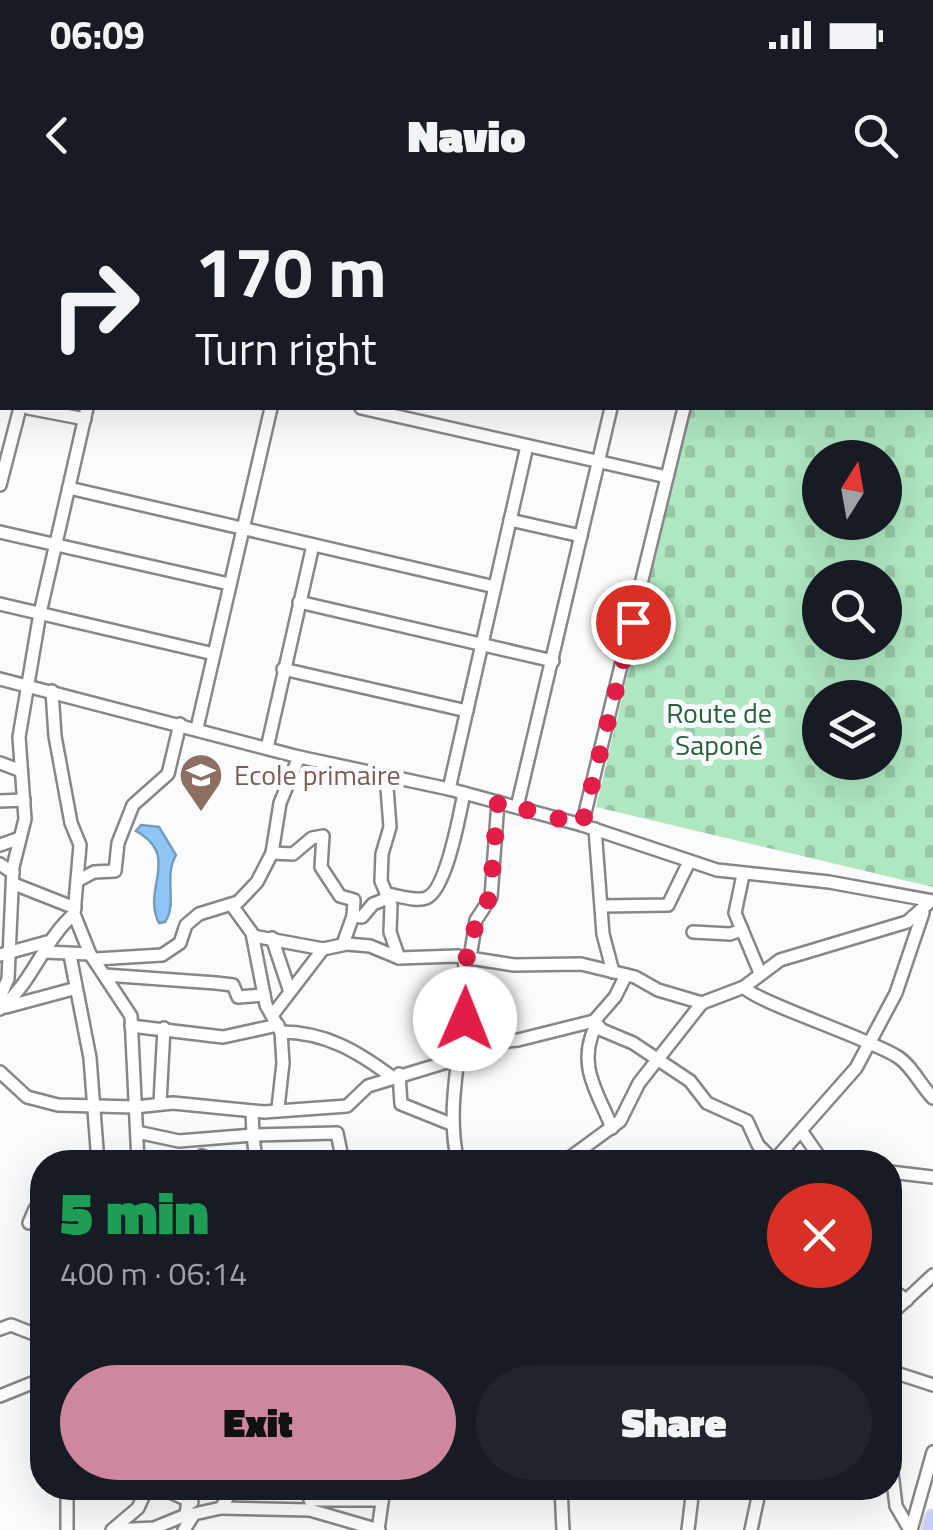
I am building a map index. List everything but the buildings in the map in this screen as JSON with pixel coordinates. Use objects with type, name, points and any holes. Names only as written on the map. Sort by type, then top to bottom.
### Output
[{"type":"main road","points":[[930,1530],[933,1518]]},
{"type":"street","points":[[0,485],[19,410]]},
{"type":"street","points":[[1,1005],[8,979],[5,954],[24,800],[19,770],[27,684],[86,413],[51,410]]},
{"type":"street","points":[[197,728],[271,410]]},
{"type":"street","points":[[380,410],[418,414],[526,446],[667,477]]},
{"type":"street","points":[[516,807],[610,410]]},
{"type":"street","points":[[612,1128],[590,1077],[590,1042],[595,1023],[615,997],[619,974],[603,934],[603,906],[589,827],[684,410]]},
{"type":"street","points":[[449,788],[526,446]]},
{"type":"street","points":[[69,488],[495,587]]},
{"type":"street","points":[[510,520],[581,536]]},
{"type":"street","points":[[0,532],[230,584]]},
{"type":"street","points":[[267,748],[313,545]]},
{"type":"street","points":[[299,602],[553,661]]},
{"type":"street","points":[[0,604],[214,654]]},
{"type":"street","points":[[282,669],[466,711]]},
{"type":"street","points":[[0,679],[299,757],[449,788],[743,875],[829,882],[932,901],[906,922],[780,960],[744,987],[702,1002],[612,1128],[581,1150]]},
{"type":"street","points":[[1,1005],[74,910],[80,880],[80,845],[70,823],[55,736],[52,691]]},
{"type":"street","points":[[80,880],[94,872],[114,871],[118,843],[134,805],[168,774],[180,724]]},
{"type":"street","points":[[5,954],[46,947],[70,955],[162,955],[180,943],[189,922],[199,914],[233,907],[257,882],[272,853],[280,803],[299,757]]},
{"type":"street","points":[[0,763],[19,770]]},
{"type":"street","points":[[386,776],[390,827],[381,866],[390,932],[399,958]]},
{"type":"street","points":[[353,916],[362,917],[372,904],[387,896],[422,899],[433,893],[444,870],[464,792]]},
{"type":"street","points":[[0,800],[24,800]]},
{"type":"street","points":[[456,1150],[451,1124],[461,1052],[467,958],[476,920],[490,897],[498,802]]},
{"type":"street","points":[[272,853],[294,854],[312,838],[324,836],[322,869],[340,896],[354,900],[343,944]]},
{"type":"street","points":[[0,844],[20,838]]},
{"type":"street","points":[[603,906],[668,905],[689,862]]},
{"type":"street","points":[[0,864],[14,878],[74,910],[93,956],[126,1004],[132,1026],[137,1150]]},
{"type":"street","points":[[743,875],[735,909],[760,973]]},
{"type":"street","points":[[233,907],[254,936],[264,995],[277,1023],[283,1063],[276,1091],[278,1108]]},
{"type":"street","points":[[785,1150],[856,1068],[896,992],[923,912]]},
{"type":"street","points":[[692,932],[730,934],[742,930]]},
{"type":"street","points":[[254,936],[323,949],[343,944],[370,946],[399,958],[467,958],[514,966],[580,964],[702,1002]]},
{"type":"street","points":[[272,938],[290,989]]},
{"type":"street","points":[[277,1023],[290,989],[323,949]]},
{"type":"street","points":[[70,955],[73,989],[90,1051],[98,1150]]},
{"type":"street","points":[[105,975],[216,983],[233,986],[238,997],[264,995]]},
{"type":"street","points":[[744,987],[754,998],[803,1012],[902,1061],[933,1098]]},
{"type":"street","points":[[1,1005],[73,989]]},
{"type":"street","points":[[132,1026],[233,1036],[277,1023],[318,1034],[396,1076],[401,1105],[451,1124]]},
{"type":"street","points":[[0,1072],[27,1097],[58,1105],[134,1107],[160,1102],[252,1111],[347,1106],[362,1090],[396,1076],[426,1071],[461,1052],[595,1023],[659,1058],[676,1075],[692,1083],[707,1103],[746,1121],[763,1150]]},
{"type":"street","points":[[160,1102],[164,1028]]},
{"type":"street","points":[[252,1111],[255,1150]]},
{"type":"street","points":[[136,1132],[179,1141],[337,1133],[341,1150]]},
{"type":"street","points":[[802,1132],[815,1150]]},
{"type":"street","points":[[902,1173],[933,1177]]},
{"type":"street","points":[[902,1304],[933,1275]]},
{"type":"street","points":[[902,1297],[906,1300]]},
{"type":"street","points":[[0,1329],[11,1326],[30,1333]]},
{"type":"street","points":[[902,1376],[933,1385]]},
{"type":"street","points":[[0,1396],[30,1384]]},
{"type":"street","points":[[911,1530],[933,1452]]},
{"type":"street","points":[[67,1500],[67,1530]]},
{"type":"street","points":[[113,1530],[143,1500]]},
{"type":"street","points":[[189,1500],[195,1513]]},
{"type":"street","points":[[221,1508],[226,1500]]},
{"type":"street","points":[[113,1530],[154,1528],[221,1508],[300,1500]]},
{"type":"street","points":[[312,1500],[378,1530],[382,1500]]},
{"type":"street","points":[[562,1500],[563,1530]]},
{"type":"street","points":[[688,1530],[692,1500]]},
{"type":"street","points":[[751,1530],[757,1500]]},
{"type":"street","points":[[895,1500],[911,1530]]},
{"type":"street","points":[[184,1530],[195,1513]]},
{"type":"green space","name":"Route de Saponé","points":[[691,410],[933,410],[933,887],[596,807]]},
{"type":"water","points":[[141,825],[159,827],[176,855],[165,922],[159,923],[155,910],[159,862],[149,841],[136,831]]},
{"type":"place","name":"Ecole primaire","points":[[201,813]]},
{"type":"route","points":[[465,1019],[464,957],[470,958],[476,920],[489,902],[498,802],[582,825],[633,622]]}]
